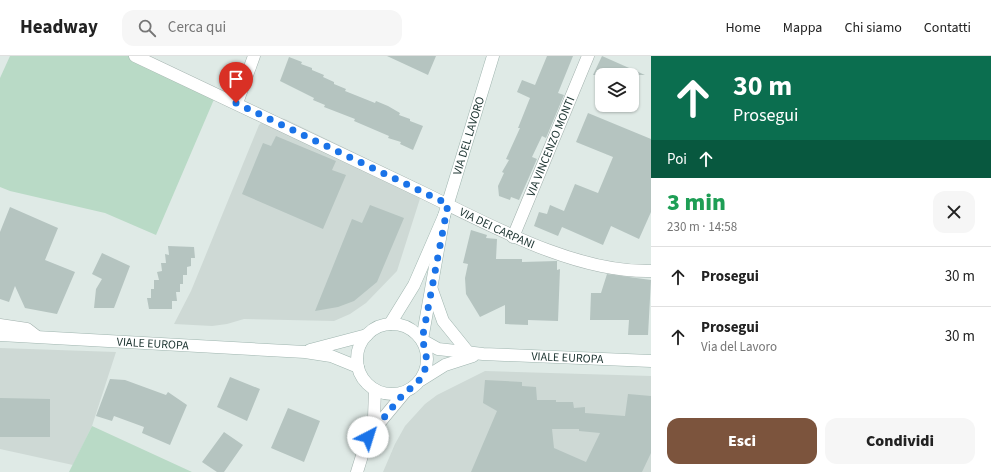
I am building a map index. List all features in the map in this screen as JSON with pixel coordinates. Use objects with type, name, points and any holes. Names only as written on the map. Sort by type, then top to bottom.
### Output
[{"type":"street","name":"VIA DEI CARPANI","points":[[135,56],[236,103],[446,210],[513,237],[600,266],[633,271],[651,271]]},
{"type":"street","points":[[236,103],[254,56]]},
{"type":"street","name":"VIA DEL LAVORO","points":[[422,340],[446,210],[493,56]]},
{"type":"street","name":"VIA VINCENZO MONTI","points":[[513,237],[588,56]]},
{"type":"street","name":"VIA DEL LAVORO","points":[[390,324],[414,285],[446,210]]},
{"type":"street","points":[[431,288],[443,321],[468,352]]},
{"type":"street","points":[[390,324],[408,328],[422,340],[428,360],[426,371],[421,380],[414,387],[405,392],[385,394],[375,390],[362,376],[358,367],[357,356],[361,344],[367,335],[374,330],[390,324]]},
{"type":"street","points":[[0,325],[27,329],[36,336]]},
{"type":"street","name":"VIALE EUROPA","points":[[305,352],[348,342],[367,335]]},
{"type":"street","name":"VIALE EUROPA","points":[[0,336],[36,336],[305,352],[331,356],[358,367]]},
{"type":"street","name":"VIALE EUROPA","points":[[422,340],[438,349],[483,354],[651,361]]},
{"type":"street","name":"VIALE EUROPA","points":[[421,380],[452,362],[483,354]]},
{"type":"street","points":[[357,472],[374,417],[375,390]]},
{"type":"street","points":[[368,437],[405,392]]},
{"type":"shaded area","points":[[274,117],[285,119],[424,186],[397,271],[366,303],[350,314],[334,321],[244,319],[227,324],[212,326],[174,324],[191,291],[259,125],[263,121]]},
{"type":"shaded area","points":[[0,348],[116,352],[92,426],[73,465],[0,449]]},
{"type":"shaded area","points":[[485,371],[651,376],[651,472],[383,472],[395,444],[405,426],[425,404],[437,395]]},
{"type":"green space","points":[[10,56],[134,56],[215,97],[156,235],[105,213],[10,191],[0,187],[0,78]]},
{"type":"green space","points":[[92,426],[192,472],[69,472]]},
{"type":"building","points":[[387,56],[436,56],[428,75]]},
{"type":"building","points":[[547,56],[573,56],[558,93],[564,95],[546,138],[542,136],[532,157],[537,159],[519,200],[511,197],[510,200],[499,196],[498,186],[504,173],[502,172],[509,160],[506,159],[520,128],[518,128],[530,98],[517,92],[522,80],[535,85]]},
{"type":"building","points":[[602,56],[629,68],[596,68]]},
{"type":"building","points":[[289,57],[302,62],[301,64],[324,75],[323,77],[334,82],[334,84],[346,89],[345,91],[375,103],[376,101],[388,106],[400,113],[399,115],[423,126],[413,150],[400,144],[401,142],[388,138],[389,136],[354,121],[355,119],[324,107],[325,105],[313,100],[314,98],[280,81]]},
{"type":"building","points":[[588,113],[651,139],[651,212],[639,239],[611,226],[603,245],[562,227],[558,236],[534,226],[539,212],[547,214],[550,205],[564,211],[575,184],[598,193],[613,157],[576,142]]},
{"type":"building","points":[[276,136],[336,161],[332,170],[346,175],[323,229],[242,194],[263,143],[271,146]]},
{"type":"building","points":[[370,205],[404,218],[377,282],[354,301],[338,307],[315,311],[352,219],[362,223]]},
{"type":"building","points":[[10,207],[58,228],[45,260],[75,272],[57,314],[25,308],[15,286],[9,302],[0,299],[0,232]]},
{"type":"building","points":[[471,230],[487,235],[486,238],[497,239],[496,259],[522,259],[522,262],[557,261],[557,270],[560,269],[558,321],[528,320],[528,325],[505,324],[505,305],[480,317],[466,294],[465,278],[468,264],[463,263]]},
{"type":"building","points":[[168,246],[194,247],[195,258],[191,258],[191,266],[187,267],[187,275],[183,275],[183,284],[180,284],[180,292],[176,292],[177,301],[172,301],[172,309],[149,309],[147,298],[151,298],[151,289],[154,289],[154,280],[159,280],[157,272],[162,271],[161,263],[166,263],[165,254],[169,255]]},
{"type":"building","points":[[102,253],[130,266],[114,308],[94,308],[96,289],[102,279],[92,274]]},
{"type":"building","points":[[607,274],[651,280],[648,335],[628,335],[629,320],[590,320],[591,293],[601,293]]},
{"type":"building","points":[[230,377],[260,389],[247,421],[217,407]]},
{"type":"building","points":[[110,379],[125,380],[166,395],[168,392],[187,405],[170,445],[142,433],[144,427],[114,416],[112,421],[96,416]]},
{"type":"building","points":[[485,380],[522,382],[522,386],[536,387],[537,400],[573,402],[574,408],[585,407],[585,413],[625,416],[628,394],[651,396],[651,453],[642,472],[471,472],[497,411],[483,403]],"holes":[[[552,429],[579,429],[579,431],[600,433],[586,462],[554,448]]]},
{"type":"building","points":[[0,398],[50,399],[50,437],[0,437]]},
{"type":"building","points":[[288,408],[320,421],[304,462],[271,448]]},
{"type":"building","points":[[224,432],[243,445],[224,472],[217,472],[202,462]]},
{"type":"route","points":[[236,103],[277,124],[448,204],[444,216],[422,340],[428,360],[426,371],[421,380],[414,387],[405,392],[368,437]]}]
